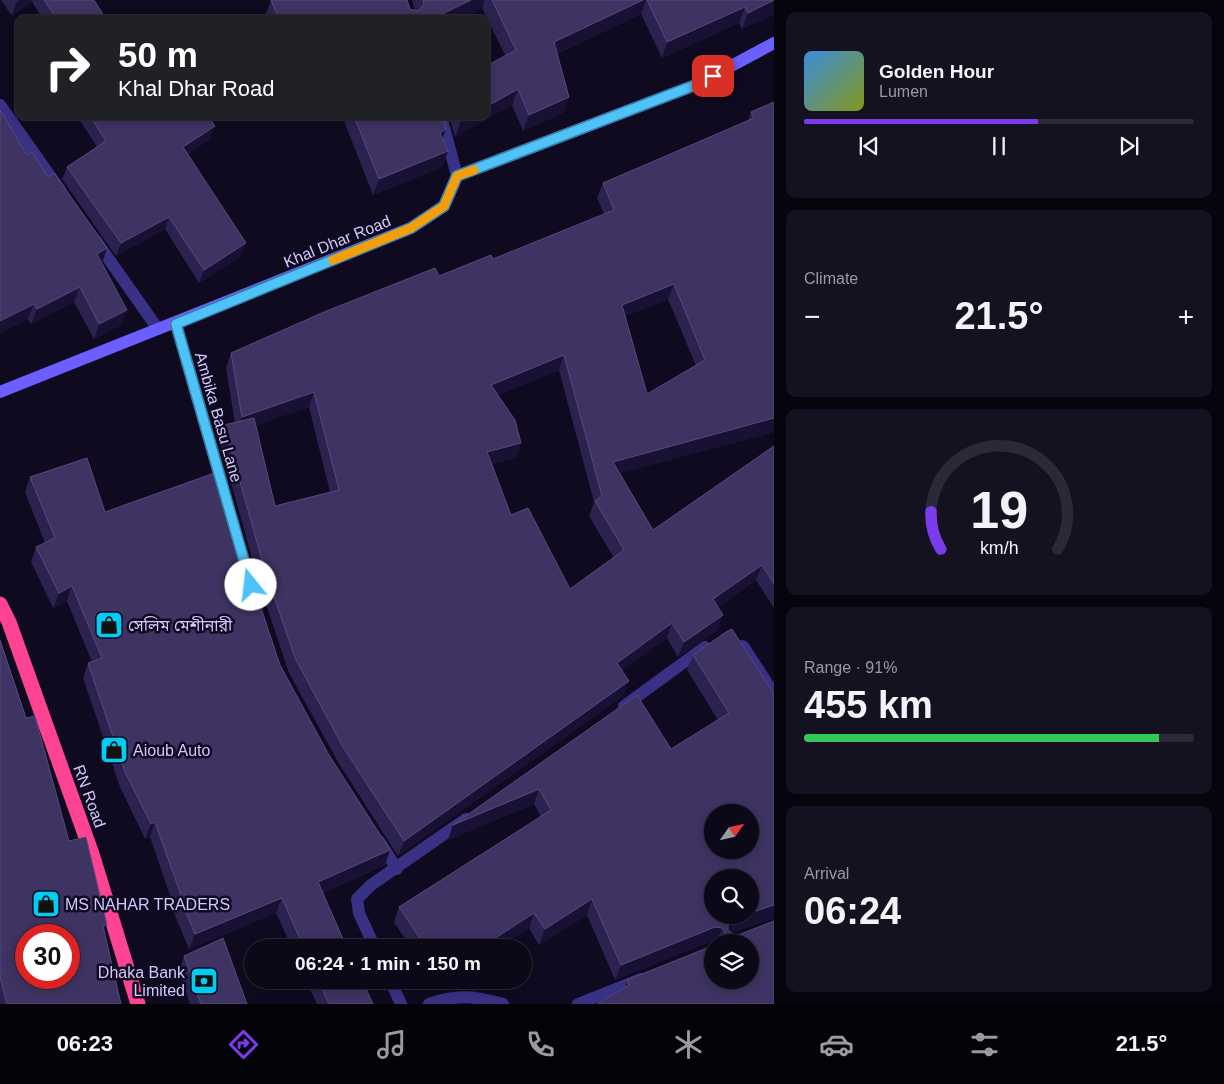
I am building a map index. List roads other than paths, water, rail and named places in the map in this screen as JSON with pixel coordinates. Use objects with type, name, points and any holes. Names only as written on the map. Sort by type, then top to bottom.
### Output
[{"type":"highway","name":"RN Road","points":[[0,604],[9,622],[92,854],[138,1004]]},
{"type":"street","points":[[442,120],[457,176],[698,84],[774,43]]},
{"type":"street","points":[[0,105],[68,201]]},
{"type":"street","name":"Khal Dhar Road","points":[[0,392],[158,329],[176,324],[411,228],[444,206],[457,176]]},
{"type":"street","points":[[90,233],[158,329]]},
{"type":"street","name":"Ambika Basu Lane","points":[[176,324],[226,501]]},
{"type":"street","points":[[738,639],[774,694]]},
{"type":"street","points":[[612,714],[716,640]]},
{"type":"street","points":[[371,939],[359,913],[357,899],[371,886],[477,811]]},
{"type":"street","points":[[372,829],[397,869]]},
{"type":"street","points":[[578,1004],[650,975]]},
{"type":"street","points":[[394,989],[401,1004]]},
{"type":"street","points":[[429,1004],[439,1000],[477,996],[503,1004]]},
{"type":"place","name":"সেলিম মেশীনারী","points":[[109,625]]},
{"type":"place","name":"Aioub Auto","points":[[114,750]]},
{"type":"place","name":"MS NAHAR TRADERS","points":[[46,904]]},
{"type":"place","name":"Dhaka Bank Limited","points":[[204,981]]}]
